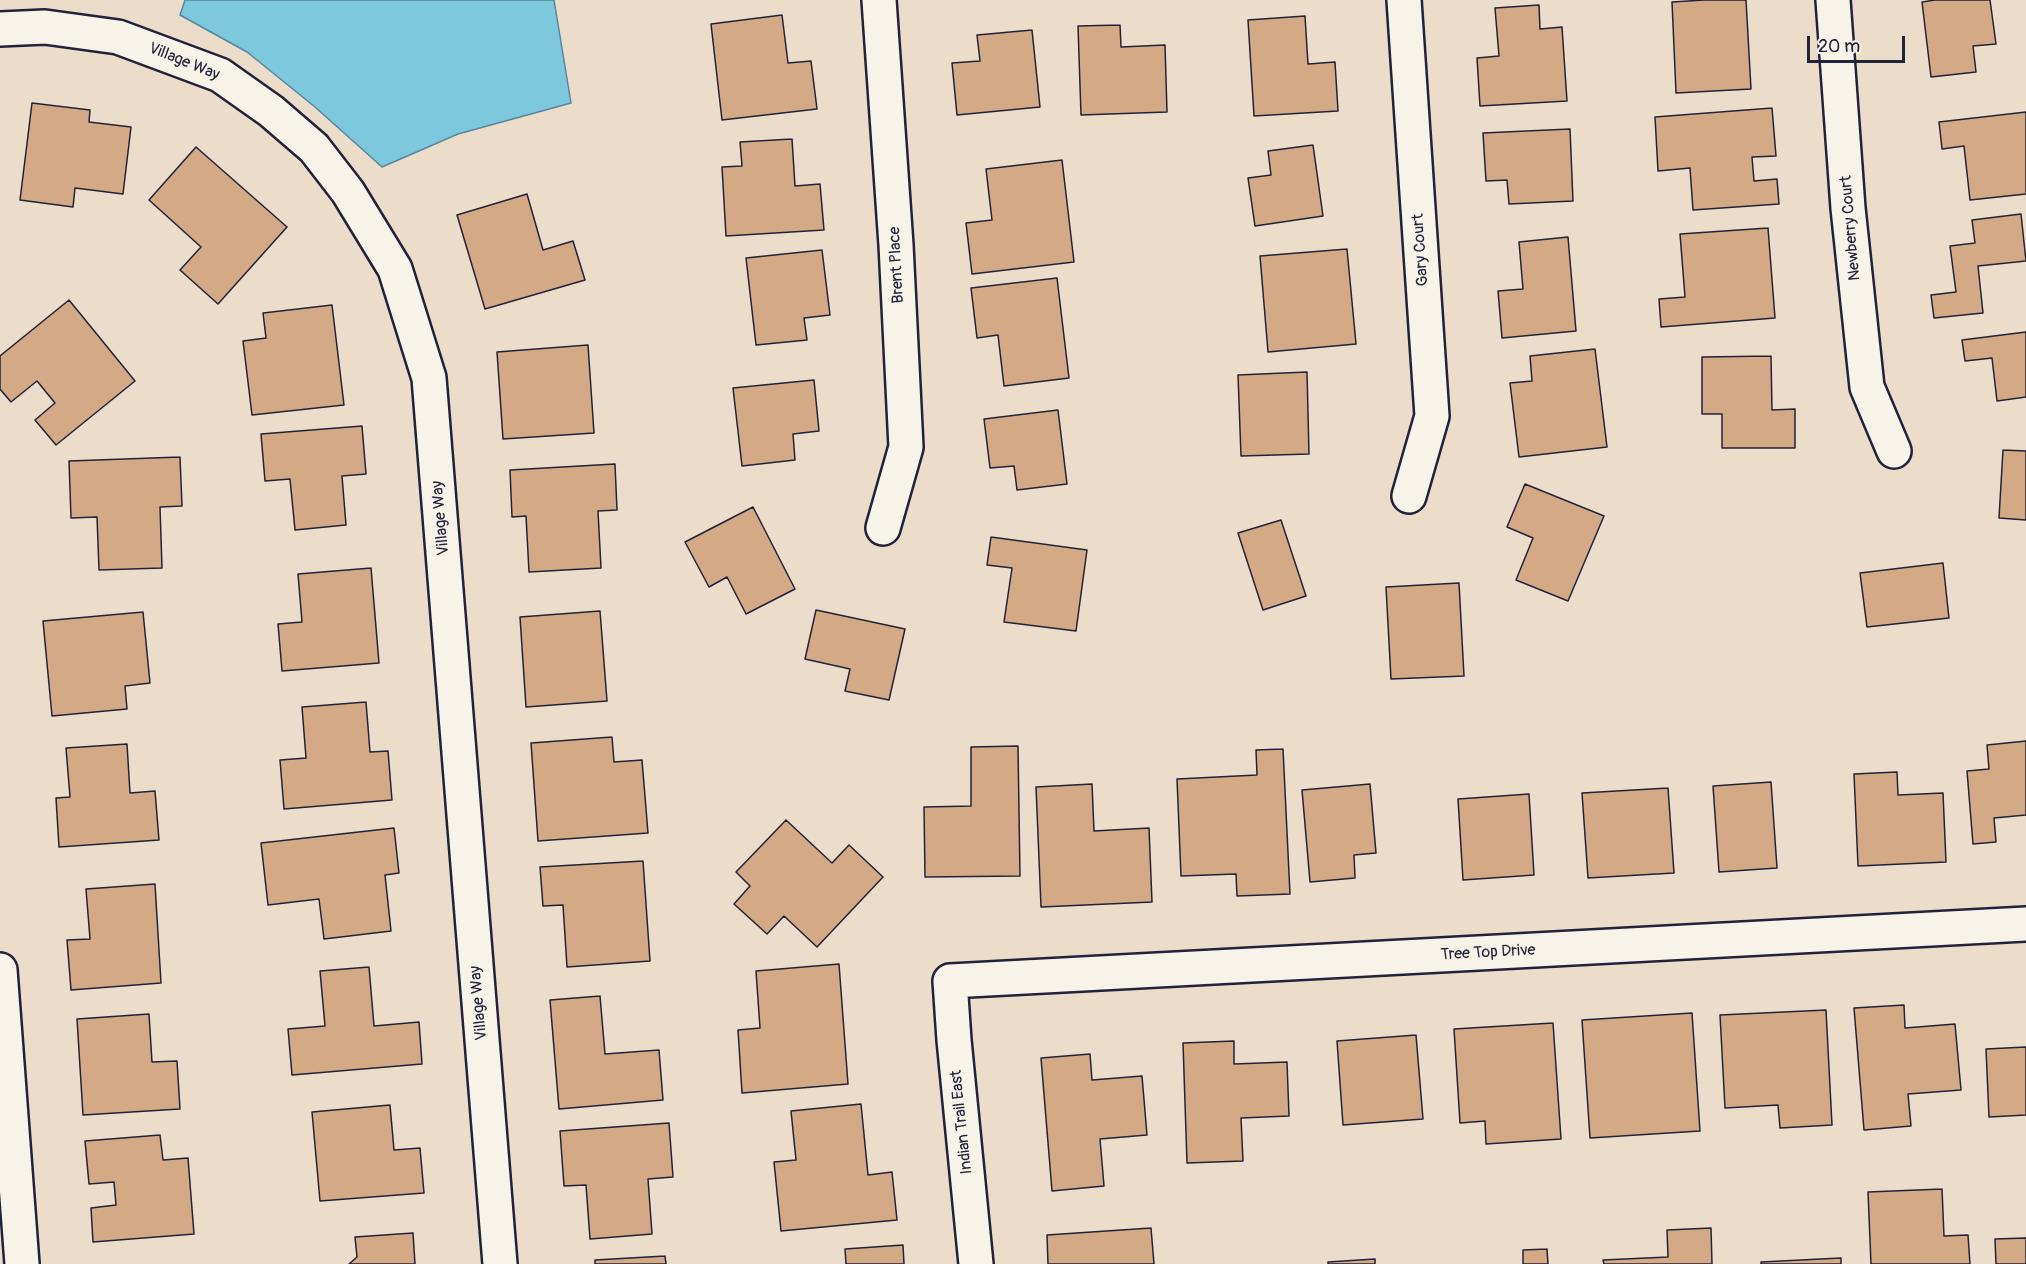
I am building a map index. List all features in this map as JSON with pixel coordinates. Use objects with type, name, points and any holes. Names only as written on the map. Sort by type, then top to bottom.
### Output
[{"type":"street","name":"Brent Place","points":[[879,0],[896,245],[906,447],[883,528]]},
{"type":"street","name":"Gary Court","points":[[1404,0],[1432,416],[1409,496]]},
{"type":"street","name":"Newberry Court","points":[[1833,0],[1848,208],[1867,387],[1894,451]]},
{"type":"street","name":"Village Way","points":[[0,29],[45,27],[118,37],[220,75],[271,111],[314,148],[348,192],[396,269],[429,378],[500,1264]]},
{"type":"street","name":"Tree Top Drive","points":[[950,981],[2026,924]]},
{"type":"street","points":[[0,970],[22,1264]]},
{"type":"street","name":"Indian Trail East","points":[[950,981],[976,1264]]},
{"type":"water","points":[[185,0],[554,0],[571,103],[458,134],[382,167],[315,107],[247,52],[180,15]]},
{"type":"building","points":[[1746,0],[1751,89],[1676,93],[1672,2]]},
{"type":"building","points":[[1990,0],[1996,44],[1973,46],[1976,72],[1931,77],[1922,2]]},
{"type":"building","points":[[1539,5],[1540,29],[1562,27],[1567,101],[1480,106],[1477,58],[1499,56],[1495,8]]},
{"type":"building","points":[[782,15],[788,63],[811,61],[817,109],[722,120],[711,24]]},
{"type":"building","points":[[1305,16],[1308,64],[1335,62],[1338,111],[1254,116],[1248,20]]},
{"type":"building","points":[[1120,25],[1121,47],[1165,45],[1167,112],[1081,115],[1078,26]]},
{"type":"building","points":[[1032,30],[1040,107],[957,115],[952,63],[980,61],[977,35]]},
{"type":"building","points":[[32,103],[90,110],[89,122],[131,127],[123,194],[75,188],[73,207],[20,200]]},
{"type":"building","points":[[1772,108],[1776,156],[1752,157],[1754,181],[1777,179],[1779,204],[1693,210],[1690,168],[1658,171],[1655,117]]},
{"type":"building","points":[[2026,112],[2026,194],[1970,200],[1964,146],[1942,149],[1939,122]]},
{"type":"building","points":[[1570,129],[1573,201],[1509,204],[1507,180],[1486,181],[1483,133]]},
{"type":"building","points":[[792,139],[795,186],[820,184],[824,230],[726,236],[722,167],[742,166],[740,142]]},
{"type":"building","points":[[1313,145],[1323,216],[1255,226],[1248,178],[1271,175],[1268,151]]},
{"type":"building","points":[[196,147],[287,227],[218,304],[180,270],[201,247],[149,200]]},
{"type":"building","points":[[1062,160],[1074,262],[972,274],[966,223],[992,220],[986,169]]},
{"type":"building","points":[[527,194],[543,250],[573,241],[585,280],[485,309],[457,215]]},
{"type":"building","points":[[2021,214],[2026,261],[1978,266],[1983,313],[1934,318],[1931,295],[1956,292],[1950,246],[1975,243],[1972,220]]},
{"type":"building","points":[[1768,228],[1775,318],[1661,327],[1659,299],[1685,297],[1680,234]]},
{"type":"building","points":[[1568,237],[1576,331],[1502,338],[1498,291],[1523,289],[1519,242]]},
{"type":"building","points":[[1347,249],[1356,344],[1268,352],[1260,256]]},
{"type":"building","points":[[822,250],[830,315],[804,318],[807,340],[756,345],[746,258]]},
{"type":"building","points":[[1057,278],[1069,378],[1004,386],[998,335],[977,338],[971,288]]},
{"type":"building","points":[[69,300],[135,381],[56,445],[35,420],[55,403],[37,381],[11,402],[0,389],[0,356]]},
{"type":"building","points":[[332,305],[344,405],[252,415],[243,341],[266,338],[263,313]]},
{"type":"building","points":[[2026,332],[2026,397],[1997,401],[1992,358],[1965,361],[1962,340]]},
{"type":"building","points":[[588,345],[594,433],[503,439],[497,352]]},
{"type":"building","points":[[1595,349],[1607,447],[1519,457],[1510,383],[1532,381],[1530,356]]},
{"type":"building","points":[[1771,356],[1772,410],[1795,409],[1795,448],[1722,448],[1722,414],[1702,414],[1702,357]]},
{"type":"building","points":[[1307,372],[1309,454],[1241,456],[1238,375]]},
{"type":"building","points":[[814,380],[819,431],[793,434],[795,460],[742,466],[733,388]]},
{"type":"building","points":[[1058,410],[1067,484],[1017,490],[1014,466],[990,468],[984,419]]},
{"type":"building","points":[[362,426],[366,474],[342,476],[346,525],[295,530],[290,479],[265,481],[261,434]]},
{"type":"building","points":[[2003,450],[2026,451],[2026,520],[1999,518]]},
{"type":"building","points":[[180,457],[182,506],[160,507],[162,568],[99,570],[97,517],[71,518],[69,461]]},
{"type":"building","points":[[615,464],[617,510],[598,511],[601,568],[529,572],[526,516],[512,517],[510,470]]},
{"type":"building","points":[[1525,484],[1604,516],[1568,601],[1516,580],[1533,538],[1507,527]]},
{"type":"building","points":[[753,507],[795,589],[746,614],[727,577],[709,587],[685,542]]},
{"type":"building","points":[[1281,520],[1306,596],[1263,610],[1238,533]]},
{"type":"building","points":[[991,537],[1087,550],[1076,631],[1004,622],[1012,568],[987,565]]},
{"type":"building","points":[[1943,563],[1949,618],[1867,627],[1860,573]]},
{"type":"building","points":[[371,568],[379,663],[282,671],[278,624],[302,622],[298,574]]},
{"type":"building","points":[[1459,583],[1464,676],[1391,679],[1386,587]]},
{"type":"building","points":[[816,610],[905,629],[889,700],[845,691],[850,669],[805,659]]},
{"type":"building","points":[[600,611],[607,701],[526,707],[520,617]]},
{"type":"building","points":[[143,612],[150,683],[125,686],[127,709],[52,716],[43,621]]},
{"type":"building","points":[[366,702],[370,752],[388,751],[392,800],[284,809],[280,760],[306,758],[302,707]]},
{"type":"building","points":[[612,737],[614,762],[642,760],[648,833],[538,841],[531,743]]},
{"type":"building","points":[[2026,741],[2026,815],[1994,818],[1996,842],[1973,844],[1967,771],[1989,769],[1987,745]]},
{"type":"building","points":[[127,744],[130,793],[155,791],[159,840],[59,847],[56,798],[70,797],[66,748]]},
{"type":"building","points":[[1018,746],[1020,876],[925,877],[924,807],[971,806],[971,747]]},
{"type":"building","points":[[1283,749],[1290,894],[1237,896],[1236,874],[1181,876],[1177,779],[1257,775],[1256,750]]},
{"type":"building","points":[[1897,772],[1898,795],[1943,793],[1946,862],[1858,866],[1854,774]]},
{"type":"building","points":[[1771,782],[1777,868],[1719,872],[1713,786]]},
{"type":"building","points":[[1092,784],[1094,831],[1149,828],[1152,902],[1041,907],[1036,787]]},
{"type":"building","points":[[1370,784],[1376,853],[1354,855],[1355,878],[1310,882],[1302,790]]},
{"type":"building","points":[[1668,788],[1674,873],[1588,878],[1582,793]]},
{"type":"building","points":[[1529,794],[1534,875],[1463,880],[1458,799]]},
{"type":"building","points":[[786,820],[832,863],[849,845],[883,877],[817,947],[784,916],[767,934],[734,904],[750,886],[736,872]]},
{"type":"building","points":[[394,828],[399,873],[385,875],[391,931],[324,939],[319,899],[268,905],[261,843]]},
{"type":"building","points":[[643,861],[650,961],[567,967],[563,905],[543,906],[540,867]]},
{"type":"building","points":[[155,884],[161,983],[71,990],[67,940],[90,939],[86,889]]},
{"type":"building","points":[[839,964],[848,1084],[742,1093],[738,1030],[760,1028],[756,971]]},
{"type":"building","points":[[369,967],[374,1026],[419,1022],[422,1064],[292,1075],[288,1029],[325,1026],[320,971]]},
{"type":"building","points":[[600,996],[605,1054],[659,1050],[663,1100],[559,1109],[550,1000]]},
{"type":"building","points":[[1904,1005],[1905,1028],[1955,1024],[1961,1090],[1908,1094],[1911,1126],[1864,1130],[1854,1008]]},
{"type":"building","points":[[1826,1010],[1832,1125],[1780,1128],[1778,1105],[1725,1108],[1720,1015]]},
{"type":"building","points":[[1692,1013],[1700,1131],[1590,1138],[1582,1020]]},
{"type":"building","points":[[149,1014],[152,1062],[177,1061],[180,1109],[83,1115],[77,1019]]},
{"type":"building","points":[[1553,1023],[1561,1139],[1486,1144],[1485,1121],[1460,1123],[1454,1029]]},
{"type":"building","points":[[1416,1035],[1423,1119],[1343,1125],[1337,1041]]},
{"type":"building","points":[[1234,1041],[1234,1064],[1287,1062],[1289,1116],[1241,1118],[1243,1161],[1187,1163],[1183,1043]]},
{"type":"building","points":[[2026,1047],[2026,1115],[1989,1117],[1986,1049]]},
{"type":"building","points":[[1090,1054],[1092,1080],[1142,1076],[1147,1135],[1100,1139],[1104,1186],[1052,1191],[1041,1058]]},
{"type":"building","points":[[861,1104],[868,1175],[892,1172],[897,1220],[781,1231],[774,1162],[796,1160],[791,1111]]},
{"type":"building","points":[[390,1105],[394,1150],[420,1148],[424,1193],[320,1201],[312,1112]]},
{"type":"building","points":[[669,1123],[673,1177],[648,1179],[652,1234],[590,1239],[586,1185],[564,1186],[560,1131]]},
{"type":"building","points":[[160,1135],[163,1160],[188,1158],[194,1234],[93,1242],[91,1208],[116,1205],[114,1182],[89,1184],[85,1141]]},
{"type":"building","points":[[1942,1189],[1944,1236],[1968,1235],[1970,1264],[1871,1264],[1868,1192]]},
{"type":"building","points":[[1151,1228],[1154,1264],[1048,1264],[1047,1235]]},
{"type":"building","points":[[1711,1228],[1712,1264],[1604,1264],[1603,1260],[1668,1257],[1667,1230]]},
{"type":"building","points":[[413,1233],[415,1264],[349,1264],[357,1257],[355,1237]]},
{"type":"building","points":[[2026,1238],[2026,1264],[1996,1264],[1995,1239]]},
{"type":"building","points":[[903,1245],[904,1264],[846,1264],[845,1249]]},
{"type":"building","points":[[1547,1249],[1548,1264],[1523,1264],[1523,1250]]},
{"type":"building","points":[[665,1256],[666,1264],[595,1264],[595,1260]]},
{"type":"building","points":[[1841,1258],[1841,1264],[1761,1264],[1761,1262]]},
{"type":"building","points":[[1375,1259],[1375,1264],[1328,1264],[1328,1262]]}]
